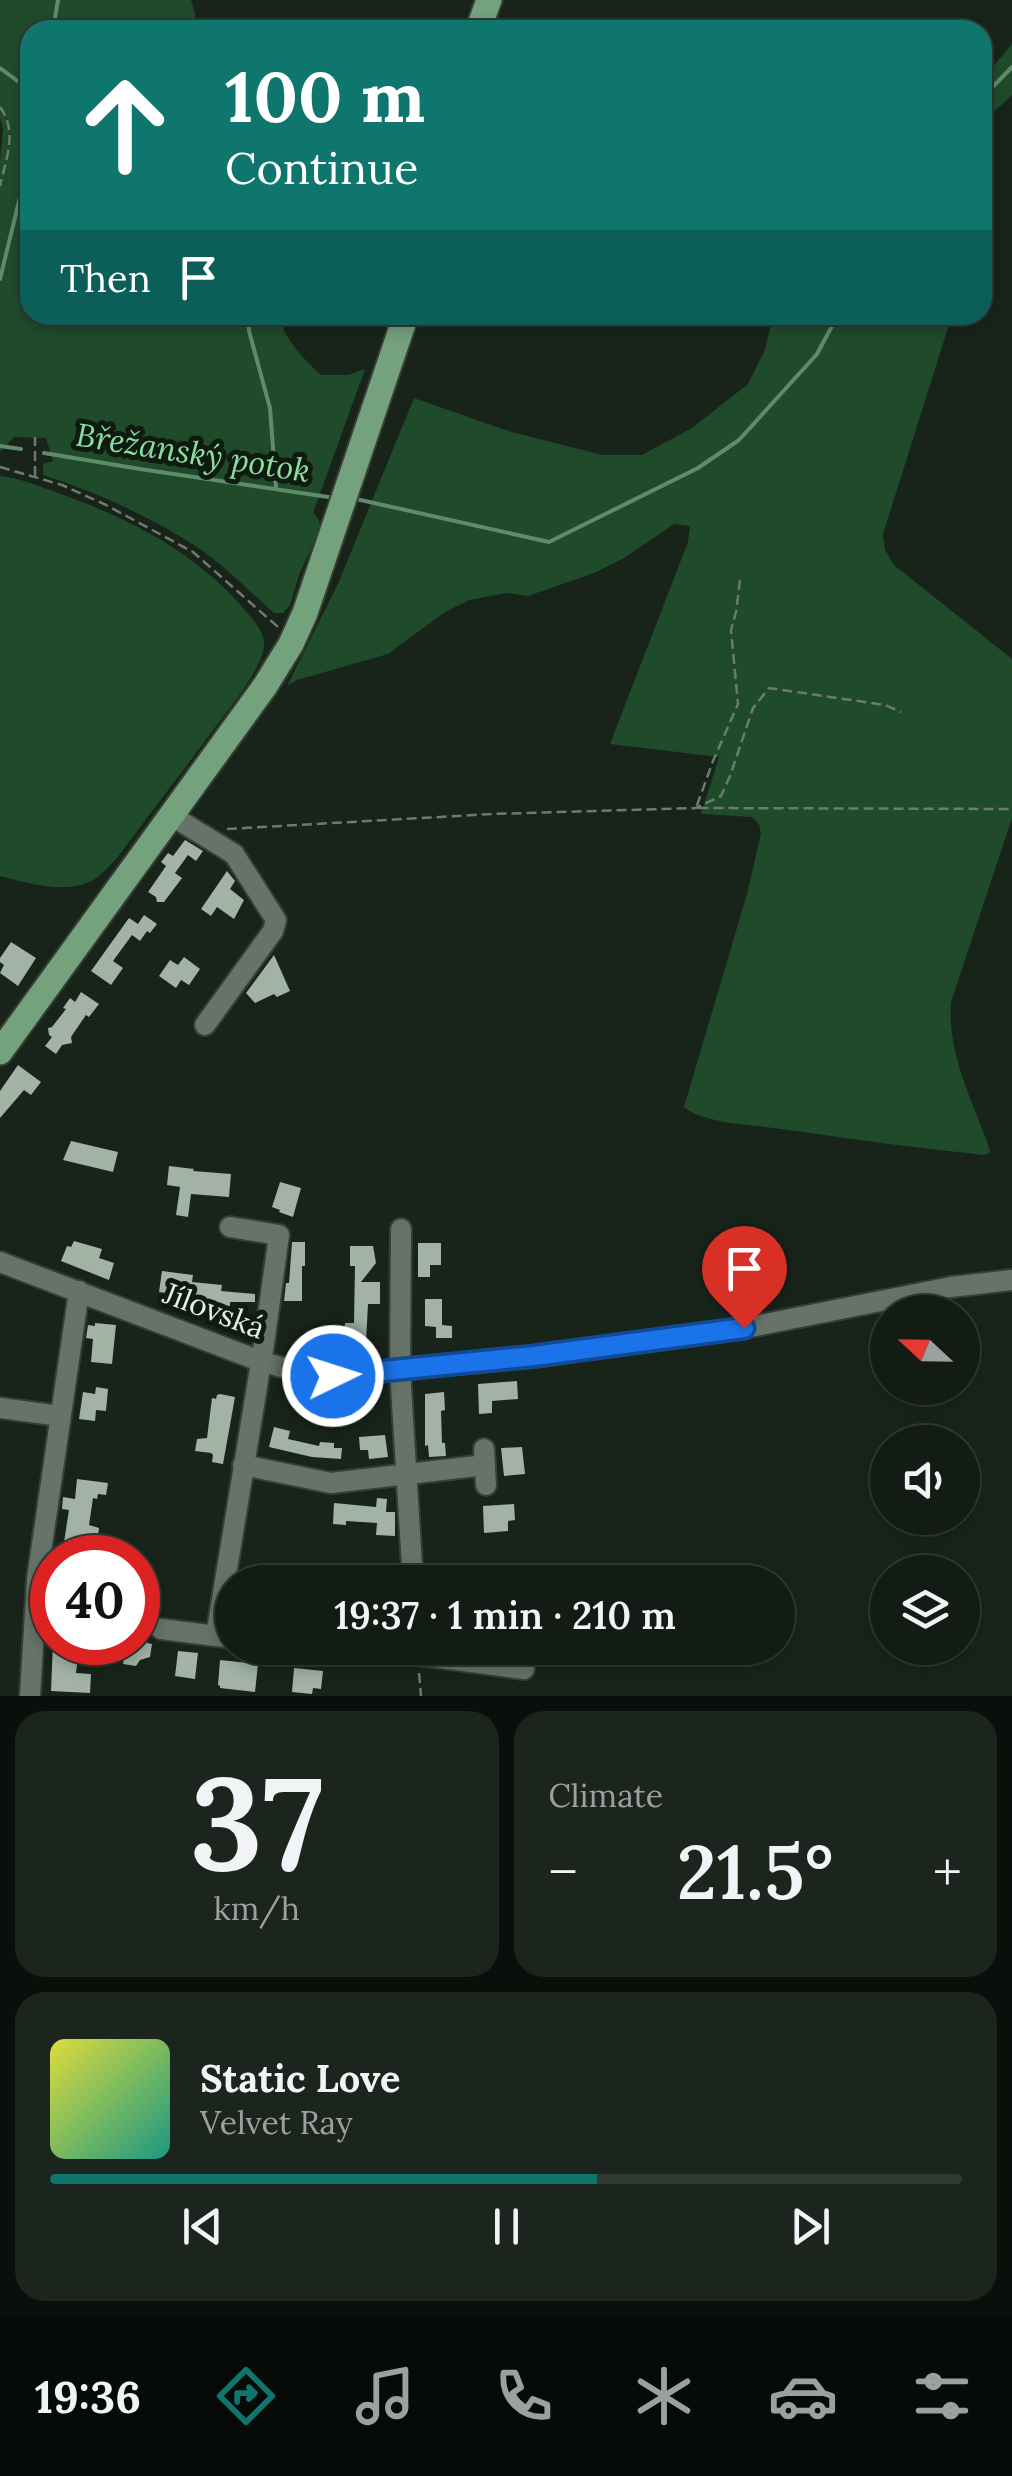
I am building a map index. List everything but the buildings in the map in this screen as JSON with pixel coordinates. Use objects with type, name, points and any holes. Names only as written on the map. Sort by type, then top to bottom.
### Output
[{"type":"main road","points":[[0,1052],[181,822],[291,644],[318,576],[403,325]]},
{"type":"street","points":[[181,822],[234,854],[276,920],[273,931],[206,1024]]},
{"type":"street","points":[[230,1227],[279,1234],[232,1565]]},
{"type":"street","points":[[401,1229],[400,1370],[413,1565]]},
{"type":"street","name":"Jílovská","points":[[0,1262],[260,1361],[333,1376],[534,1356],[744,1328],[950,1287],[1012,1280]]},
{"type":"street","points":[[30,1696],[37,1579],[78,1291]]},
{"type":"street","points":[[0,1408],[60,1416]]},
{"type":"street","points":[[244,1465],[331,1483],[485,1466]]},
{"type":"street","points":[[161,1628],[215,1636]]},
{"type":"street","points":[[495,1665],[524,1670]]},
{"type":"path","points":[[0,107],[8,117],[11,138],[0,186]]},
{"type":"path","points":[[34,477],[36,437]]},
{"type":"path","points":[[0,466],[62,485],[193,552],[272,620],[291,644]]},
{"type":"path","points":[[696,808],[738,704],[731,630],[740,580]]},
{"type":"path","points":[[696,808],[721,796],[753,708],[769,688],[885,704],[901,712]]},
{"type":"path","points":[[181,822],[231,830],[492,814],[696,808],[1012,809]]},
{"type":"path","points":[[419,1665],[421,1696]]},
{"type":"green space","points":[[0,0],[191,0],[194,20],[20,20],[20,325],[282,325],[290,341],[321,375],[348,375],[365,369],[313,513],[319,520],[320,531],[300,572],[290,605],[283,613],[274,613],[207,554],[161,525],[103,497],[43,475],[43,464],[53,461],[46,438],[14,437],[0,452]]},
{"type":"green space","points":[[1012,44],[1012,95],[992,114],[992,68]]},
{"type":"green space","points":[[771,325],[949,325],[883,534],[885,550],[894,565],[1012,659],[1012,818],[951,1002],[956,1057],[988,1144],[990,1152],[985,1155],[731,1123],[704,1117],[684,1107],[747,894],[761,834],[759,824],[752,817],[701,814],[719,757],[610,744],[688,542],[690,526],[674,524],[594,573],[528,596],[506,593],[469,600],[445,612],[388,654],[287,686],[338,584],[414,398],[508,431],[602,455],[642,455],[692,428],[748,384],[765,350]]},
{"type":"green space","points":[[0,476],[84,503],[134,525],[182,553],[224,588],[254,621],[264,641],[256,669],[240,694],[117,858],[93,880],[71,887],[0,876]]},
{"type":"waterway","points":[[55,20],[58,0]]},
{"type":"waterway","name":"Břežanský potok","points":[[992,88],[1012,67]]},
{"type":"waterway","points":[[0,68],[20,83]]},
{"type":"waterway","points":[[0,279],[20,197]]},
{"type":"waterway","points":[[249,325],[270,408],[276,487]]},
{"type":"waterway","name":"Břežanský potok","points":[[356,499],[549,542],[698,468],[739,440],[817,354],[833,325]]},
{"type":"waterway","name":"Břežanský potok","points":[[0,446],[21,449]]},
{"type":"waterway","name":"Břežanský potok","points":[[44,453],[335,498]]},
{"type":"route","points":[[333,1376],[534,1356],[744,1328]]}]
